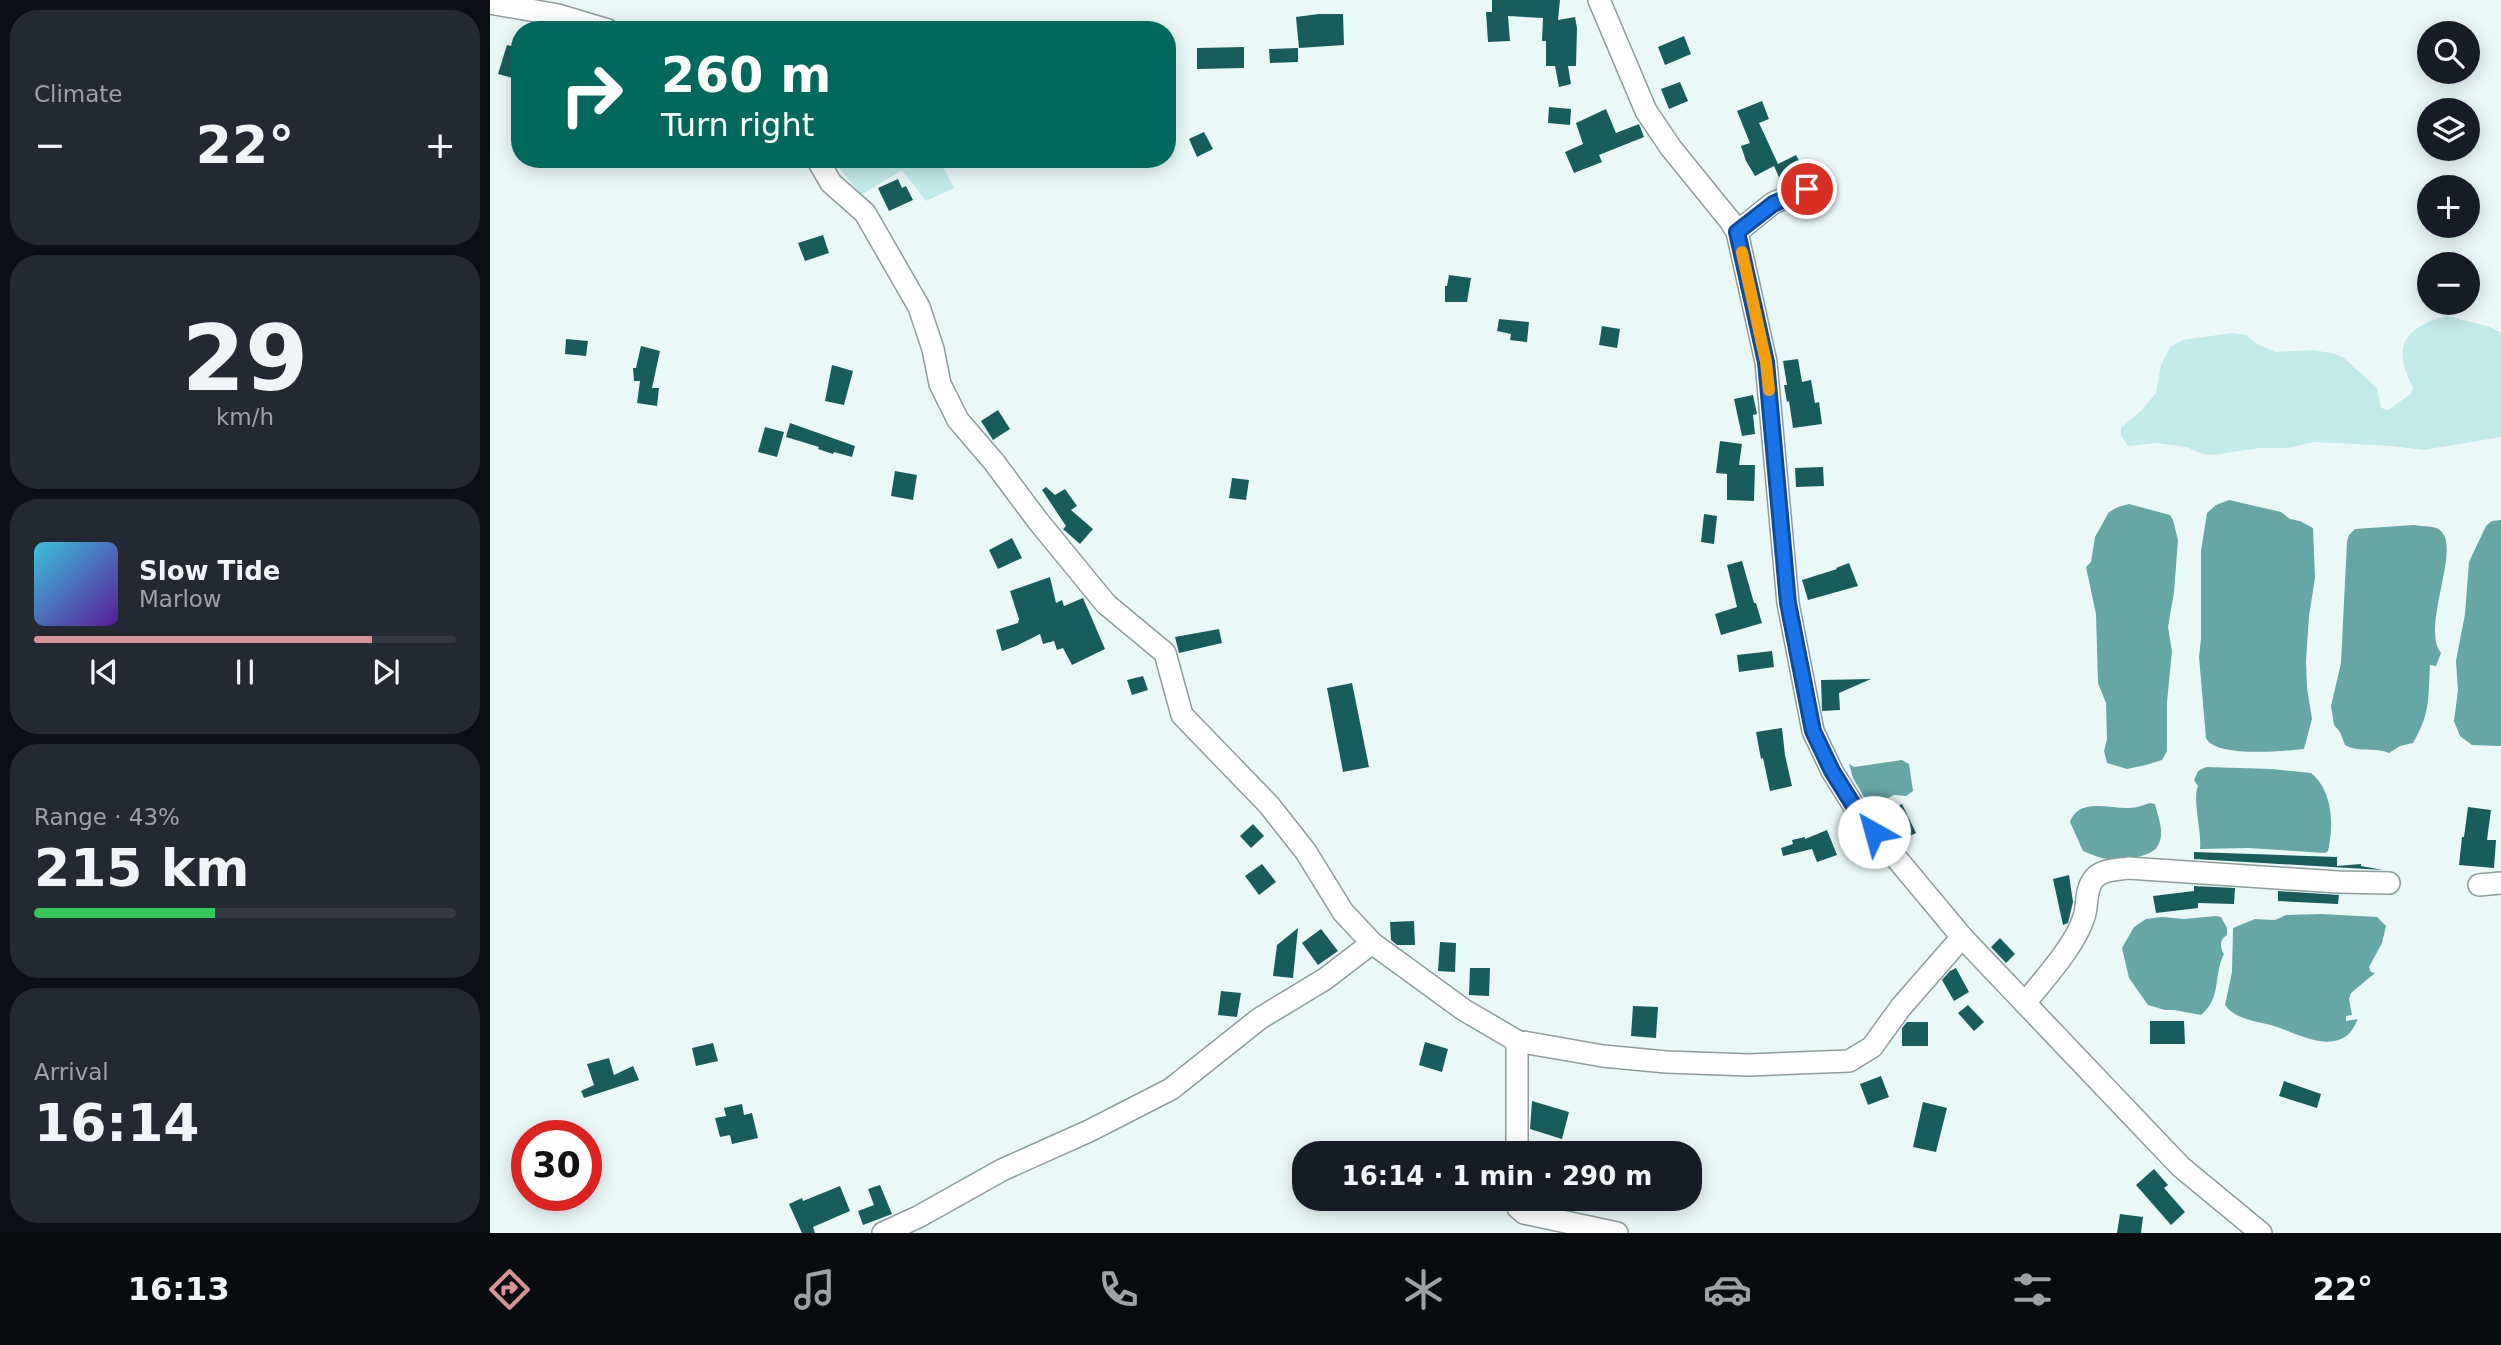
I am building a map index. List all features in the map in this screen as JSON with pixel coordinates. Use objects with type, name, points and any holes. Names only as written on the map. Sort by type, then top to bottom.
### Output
[{"type":"street","points":[[1599,0],[1646,111],[1671,148],[1737,232],[1766,362],[1788,603],[1813,731],[1832,771],[1857,811],[1962,937],[2181,1167],[2261,1233]]},
{"type":"street","points":[[490,3],[573,10],[592,21]]},
{"type":"street","points":[[822,168],[831,183],[864,214],[919,307],[933,349],[940,384],[958,420],[1106,604],[1165,653],[1182,715],[1269,805],[1306,852],[1343,912],[1373,943],[1464,1010],[1517,1041],[1603,1056],[1666,1062],[1749,1065],[1849,1061],[1872,1047],[1901,1007],[1962,937]]},
{"type":"street","points":[[1737,232],[1773,204],[1807,189]]},
{"type":"street","points":[[2025,1003],[2076,934],[2084,917],[2088,890],[2093,878],[2102,872],[2128,868],[2389,883]]},
{"type":"street","points":[[2479,884],[2501,883]]},
{"type":"street","points":[[883,1233],[918,1217],[1002,1170],[1089,1131],[1171,1089],[1259,1019],[1325,979],[1373,943]]},
{"type":"street","points":[[1517,1041],[1517,1141]]},
{"type":"street","points":[[1522,1211],[1617,1233]]},
{"type":"shaded area","points":[[839,168],[944,168],[954,188],[926,201],[902,170],[861,195]]},
{"type":"shaded area","points":[[2447,316],[2490,327],[2501,333],[2501,437],[2423,450],[2315,442],[2288,448],[2260,448],[2212,455],[2187,447],[2156,443],[2128,446],[2121,435],[2121,428],[2142,410],[2156,393],[2161,365],[2170,347],[2183,340],[2232,333],[2246,335],[2257,344],[2276,352],[2311,350],[2344,358],[2377,388],[2381,408],[2388,410],[2411,394],[2413,387],[2403,361],[2406,341],[2420,326]]},
{"type":"shaded area","points":[[2229,500],[2281,512],[2290,519],[2313,528],[2315,578],[2306,661],[2312,719],[2304,749],[2236,751],[2212,744],[2206,738],[2199,657],[2201,551],[2207,513],[2216,505]]},
{"type":"shaded area","points":[[2129,504],[2170,515],[2178,540],[2168,627],[2172,651],[2167,702],[2167,751],[2162,760],[2127,769],[2107,763],[2104,751],[2107,739],[2106,703],[2098,683],[2096,614],[2086,567],[2091,562],[2095,537],[2109,512]]},
{"type":"shaded area","points":[[2501,520],[2501,746],[2472,745],[2460,736],[2454,721],[2458,690],[2456,661],[2465,614],[2469,562],[2486,526],[2492,521]]},
{"type":"shaded area","points":[[2414,525],[2441,531],[2446,541],[2447,554],[2435,625],[2436,641],[2441,653],[2436,666],[2430,665],[2426,713],[2413,743],[2400,746],[2389,753],[2350,747],[2345,745],[2334,725],[2331,706],[2341,663],[2349,535],[2355,529]]},
{"type":"shaded area","points":[[1902,760],[1909,764],[1913,791],[1906,796],[1894,795],[1870,807],[1853,778],[1849,764],[1854,767]]},
{"type":"shaded area","points":[[2206,767],[2311,773],[2324,789],[2328,799],[2331,830],[2328,851],[2200,849],[2196,799],[2198,786],[2194,780],[2198,771]]},
{"type":"shaded area","points":[[2155,804],[2161,831],[2160,842],[2153,851],[2114,859],[2083,851],[2070,822],[2080,809],[2096,806],[2132,808]]},
{"type":"shaded area","points":[[2286,915],[2377,917],[2386,926],[2382,943],[2369,967],[2371,972],[2375,973],[2351,993],[2349,999],[2352,1015],[2346,1016],[2346,1021],[2358,1019],[2344,1038],[2324,1042],[2307,1038],[2247,1019],[2235,1014],[2225,1005],[2232,972],[2233,928],[2255,919],[2275,920]]},
{"type":"shaded area","points":[[2221,917],[2227,928],[2227,935],[2221,941],[2224,954],[2215,994],[2208,1008],[2201,1015],[2148,1005],[2129,978],[2122,948],[2134,927],[2146,919]]},
{"type":"building","points":[[1492,0],[1560,0],[1558,20],[1575,17],[1577,28],[1576,66],[1568,66],[1571,84],[1559,87],[1555,66],[1546,66],[1546,41],[1542,41],[1543,18],[1508,16],[1510,41],[1488,42],[1486,12],[1492,12]]},
{"type":"building","points":[[1343,14],[1344,45],[1299,48],[1296,17]]},
{"type":"building","points":[[1684,36],[1691,54],[1665,65],[1658,47]]},
{"type":"building","points":[[507,45],[511,46],[511,78],[498,74]]},
{"type":"building","points":[[1244,47],[1244,68],[1197,69],[1197,48]]},
{"type":"building","points":[[1298,48],[1298,62],[1270,63],[1269,49]]},
{"type":"building","points":[[1680,82],[1688,101],[1669,109],[1661,89]]},
{"type":"building","points":[[1762,101],[1769,119],[1759,123],[1778,164],[1796,155],[1805,172],[1782,184],[1774,166],[1755,176],[1741,146],[1750,143],[1737,111]]},
{"type":"building","points":[[1549,107],[1571,109],[1570,125],[1548,123]]},
{"type":"building","points":[[1606,109],[1616,133],[1639,124],[1644,137],[1599,155],[1602,162],[1574,173],[1565,152],[1583,144],[1576,123]]},
{"type":"building","points":[[1204,132],[1213,149],[1197,157],[1189,139]]},
{"type":"building","points":[[898,179],[902,188],[906,186],[913,200],[889,211],[878,188]]},
{"type":"building","points":[[823,235],[829,253],[805,261],[798,243]]},
{"type":"building","points":[[1449,275],[1471,278],[1467,302],[1445,302],[1445,286]]},
{"type":"building","points":[[1499,319],[1529,322],[1527,342],[1510,340],[1511,334],[1497,331]]},
{"type":"building","points":[[1602,326],[1620,329],[1617,348],[1599,345]]},
{"type":"building","points":[[566,339],[588,341],[586,356],[565,354]]},
{"type":"building","points":[[641,346],[660,351],[652,388],[659,388],[657,406],[637,403],[640,381],[634,381],[633,368],[636,368]]},
{"type":"building","points":[[1798,359],[1802,382],[1811,380],[1815,403],[1819,402],[1822,424],[1793,428],[1784,385],[1787,385],[1783,361]]},
{"type":"building","points":[[832,365],[853,371],[844,405],[825,401]]},
{"type":"building","points":[[1753,395],[1757,414],[1753,415],[1755,434],[1742,436],[1734,399]]},
{"type":"building","points":[[998,410],[1010,429],[993,440],[981,421]]},
{"type":"building","points":[[790,423],[855,446],[852,457],[834,452],[833,454],[786,437]]},
{"type":"building","points":[[765,427],[784,432],[777,457],[758,452]]},
{"type":"building","points":[[1720,441],[1742,444],[1739,465],[1755,465],[1754,501],[1727,500],[1727,474],[1716,473]]},
{"type":"building","points":[[1823,467],[1824,486],[1796,487],[1795,468]]},
{"type":"building","points":[[895,471],[917,475],[913,500],[891,496]]},
{"type":"building","points":[[1232,478],[1249,480],[1246,500],[1229,498]]},
{"type":"building","points":[[1046,487],[1055,495],[1065,489],[1077,506],[1071,510],[1093,529],[1080,544],[1063,529],[1066,526],[1042,490]]},
{"type":"building","points":[[1704,514],[1717,516],[1714,544],[1701,542]]},
{"type":"building","points":[[1012,538],[1022,558],[998,569],[989,550]]},
{"type":"building","points":[[1742,561],[1762,623],[1721,635],[1715,614],[1737,607],[1727,565]]},
{"type":"building","points":[[1849,563],[1858,586],[1808,600],[1802,580]]},
{"type":"building","points":[[1050,577],[1056,603],[1062,600],[1064,606],[1083,598],[1105,649],[1072,665],[1063,648],[1057,650],[1054,641],[1043,644],[1040,634],[1002,651],[996,630],[1018,623],[1010,591]]},
{"type":"building","points":[[1219,629],[1222,643],[1179,653],[1175,637]]},
{"type":"building","points":[[1772,651],[1774,667],[1739,672],[1737,655]]},
{"type":"building","points":[[1143,676],[1148,690],[1132,695],[1127,680]]},
{"type":"building","points":[[1871,679],[1839,693],[1840,710],[1822,711],[1821,680]]},
{"type":"building","points":[[1352,683],[1369,767],[1343,772],[1327,688]]},
{"type":"building","points":[[1782,728],[1792,786],[1770,791],[1756,732]]},
{"type":"building","points":[[1902,804],[1916,833],[1899,841],[1880,815]]},
{"type":"building","points":[[2468,807],[2491,810],[2487,840],[2496,840],[2494,868],[2459,865]]},
{"type":"building","points":[[1253,824],[1264,836],[1251,848],[1240,836]]},
{"type":"building","points":[[1827,830],[1837,855],[1817,862],[1812,849],[1783,856],[1781,848],[1793,844],[1792,840],[1805,839]]},
{"type":"building","points":[[2194,852],[2337,857],[2337,866],[2361,864],[2383,870],[2194,859]]},
{"type":"building","points":[[1262,864],[1276,882],[1259,895],[1245,876]]},
{"type":"building","points":[[2069,875],[2073,902],[2068,923],[2063,925],[2053,879]]},
{"type":"building","points":[[2194,886],[2235,888],[2234,904],[2198,903],[2198,908],[2156,913],[2153,896],[2194,891]]},
{"type":"building","points":[[2278,891],[2339,895],[2338,904],[2278,901]]},
{"type":"building","points":[[1414,921],[1415,945],[1397,945],[1391,940],[1390,922]]},
{"type":"building","points":[[1298,928],[1293,978],[1273,976],[1277,945]]},
{"type":"building","points":[[1321,929],[1338,951],[1318,965],[1302,943]]},
{"type":"building","points":[[2000,938],[2015,954],[2006,963],[1991,947]]},
{"type":"building","points":[[1440,942],[1456,943],[1455,972],[1438,971]]},
{"type":"building","points":[[1470,968],[1490,968],[1489,996],[1469,995]]},
{"type":"building","points":[[1956,968],[1969,992],[1954,1001],[1942,980]]},
{"type":"building","points":[[1221,991],[1241,993],[1237,1017],[1218,1015]]},
{"type":"building","points":[[1968,1005],[1984,1022],[1974,1031],[1958,1013]]},
{"type":"building","points":[[1633,1006],[1658,1007],[1656,1038],[1631,1036]]},
{"type":"building","points":[[2150,1021],[2184,1021],[2185,1044],[2150,1044]]},
{"type":"building","points":[[1907,1022],[1928,1022],[1928,1046],[1902,1046],[1902,1028]]},
{"type":"building","points":[[1425,1042],[1448,1049],[1442,1072],[1419,1065]]},
{"type":"building","points":[[713,1043],[718,1061],[696,1066],[692,1048]]},
{"type":"building","points":[[609,1058],[614,1075],[633,1066],[639,1080],[584,1098],[581,1091],[594,1085],[587,1064]]},
{"type":"building","points":[[1881,1076],[1889,1097],[1868,1105],[1860,1084]]},
{"type":"building","points":[[2284,1081],[2321,1094],[2317,1108],[2279,1096]]},
{"type":"building","points":[[1532,1101],[1569,1112],[1562,1139],[1530,1129]]},
{"type":"building","points":[[1923,1102],[1947,1108],[1936,1152],[1913,1147]]},
{"type":"building","points":[[742,1104],[744,1115],[752,1113],[758,1138],[732,1144],[730,1135],[720,1137],[715,1118],[726,1116],[724,1108]]},
{"type":"building","points":[[2154,1169],[2168,1185],[2164,1188],[2185,1212],[2171,1225],[2136,1185]]},
{"type":"building","points":[[880,1185],[892,1214],[863,1225],[858,1211],[874,1205],[868,1189]]},
{"type":"building","points":[[840,1186],[850,1211],[813,1227],[815,1233],[802,1233],[789,1204]]},
{"type":"building","points":[[2120,1214],[2143,1217],[2141,1233],[2117,1233]]},
{"type":"slow traffic","points":[[1742,252],[1766,362],[1769,390]]},
{"type":"route","points":[[1807,189],[1773,204],[1737,232],[1766,362],[1788,603],[1813,731],[1832,771],[1874,832]]}]
